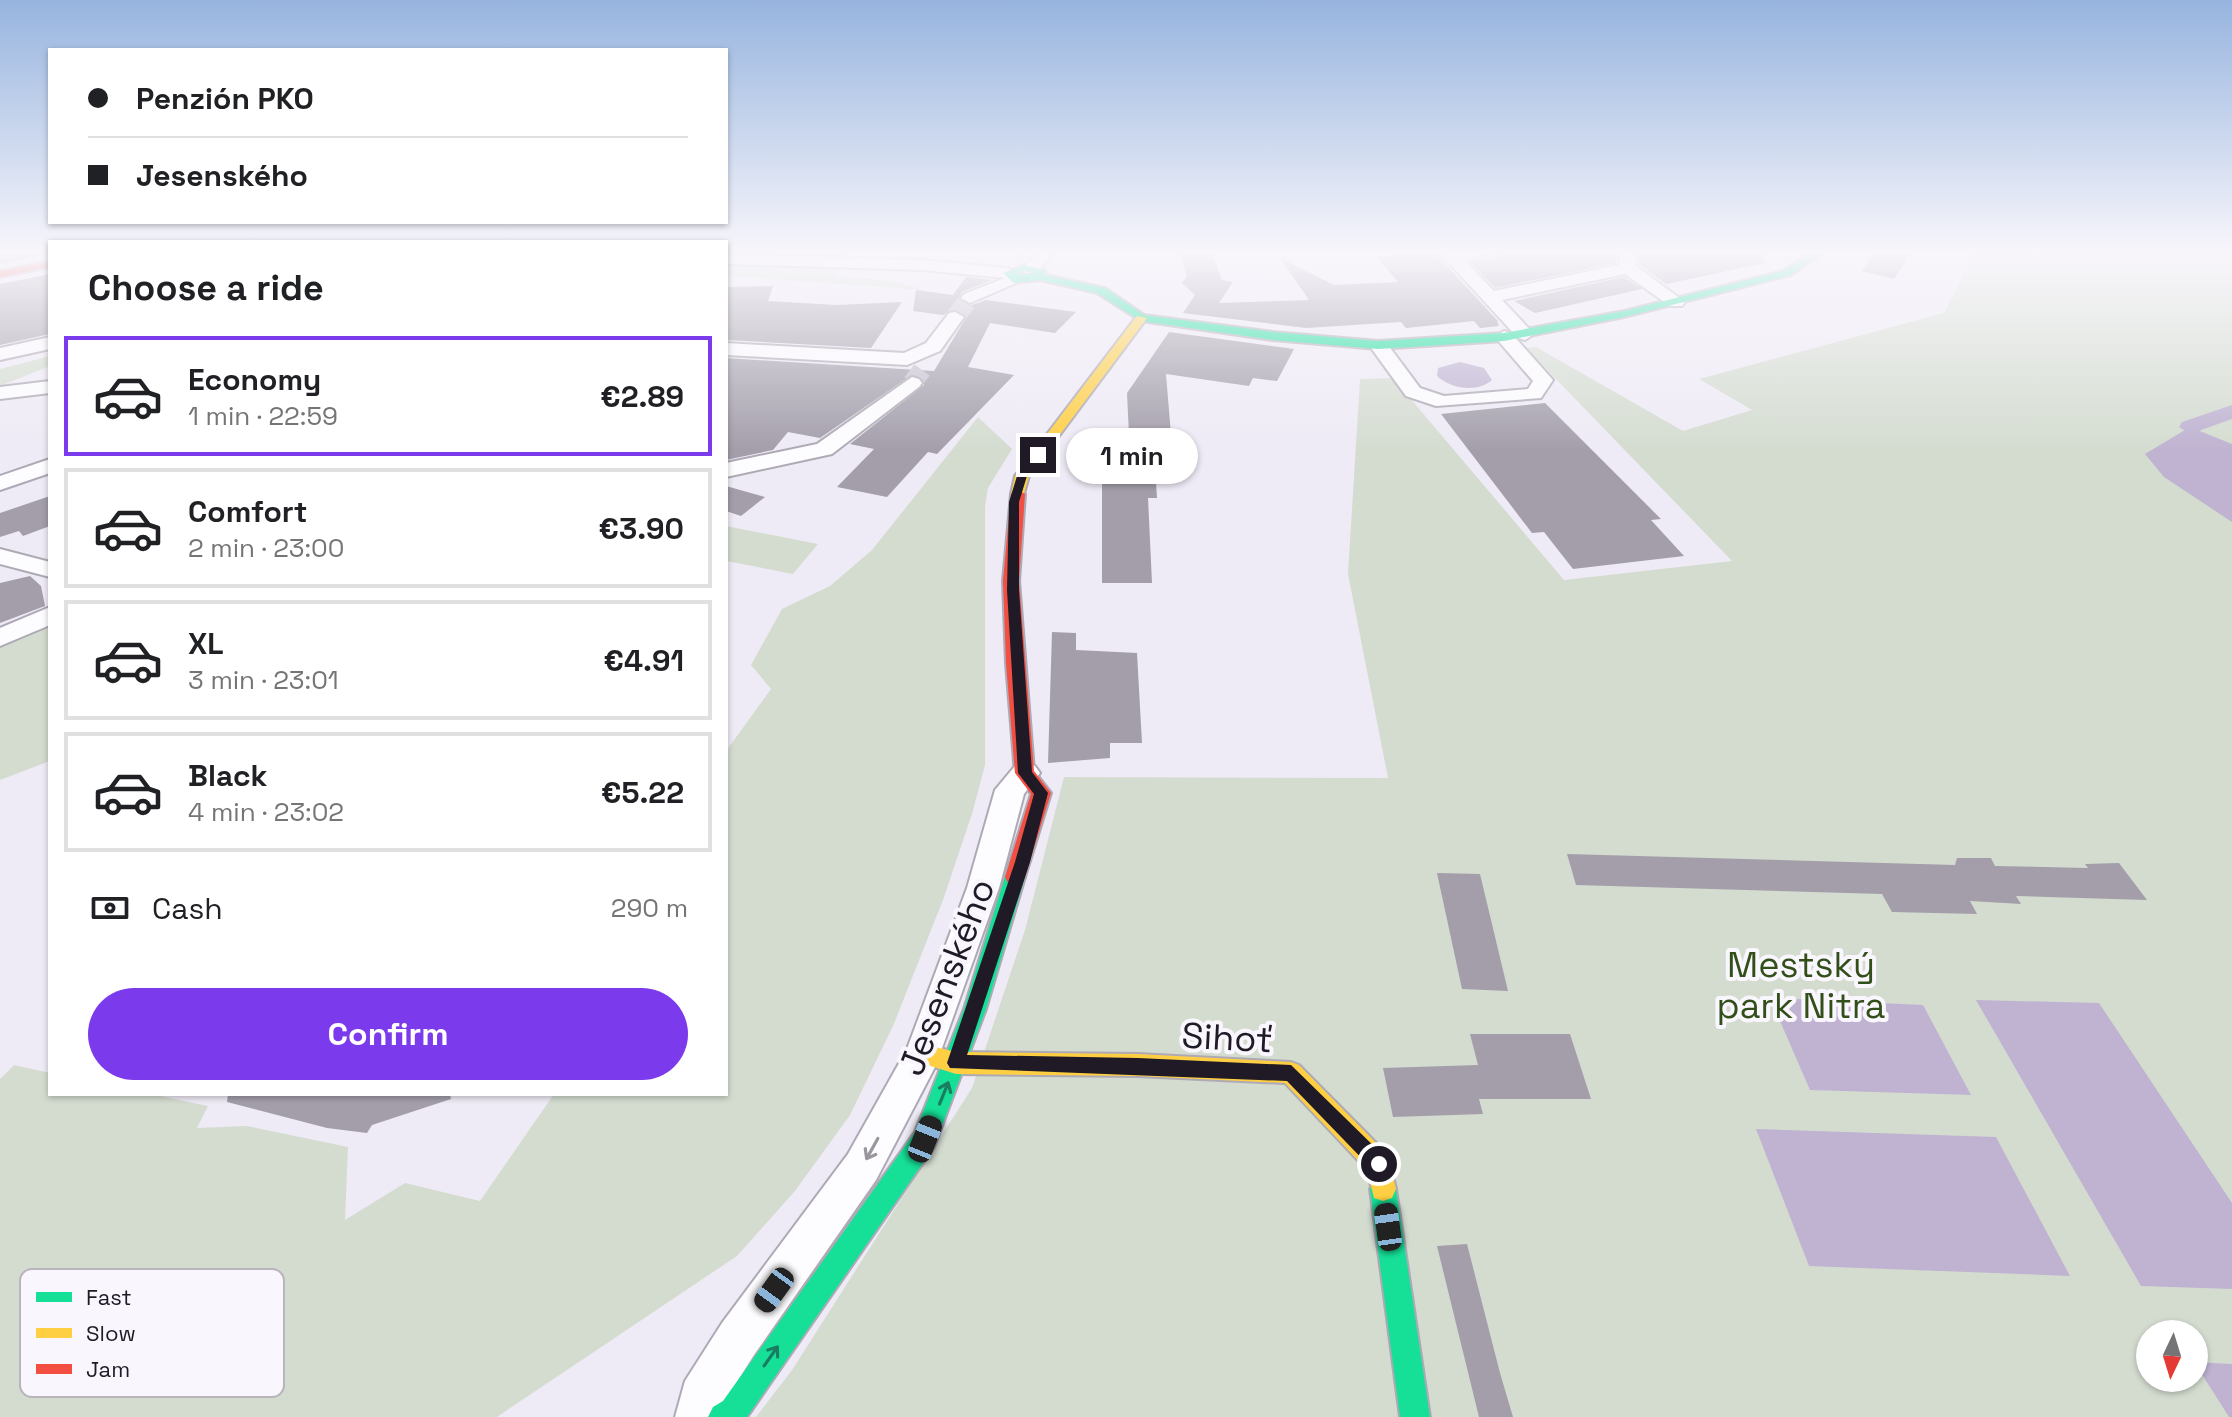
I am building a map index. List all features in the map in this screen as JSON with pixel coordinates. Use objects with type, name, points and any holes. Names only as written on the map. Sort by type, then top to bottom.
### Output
[{"type":"street","points":[[728,470],[824,449],[917,370],[954,318]]},
{"type":"street","name":"Jesenského","points":[[723,1417],[733,1411],[925,1139],[940,1058],[983,888],[1010,790],[1025,773],[1013,590],[1014,502],[1022,476],[1131,327],[1141,318]]},
{"type":"street","points":[[1142,318],[1273,336],[1378,345],[1504,337],[1600,318]]},
{"type":"street","points":[[1510,318],[1525,334]]},
{"type":"street","points":[[1378,345],[1413,392],[1443,402],[1534,394],[1543,380],[1504,337]]},
{"type":"street","points":[[0,354],[48,343]]},
{"type":"street","points":[[728,349],[896,359],[917,370]]},
{"type":"street","points":[[0,393],[48,387]]},
{"type":"street","points":[[0,483],[48,467]]},
{"type":"street","points":[[0,556],[48,569]]},
{"type":"street","points":[[0,638],[48,616]]},
{"type":"street","name":"Jesenského","points":[[698,1417],[701,1397],[738,1339],[940,1058]]},
{"type":"street","name":"Sihoť","points":[[940,1058],[1291,1073],[1379,1164],[1415,1417]]},
{"type":"green space","name":"Mestský park Nitra","points":[[1925,318],[2232,318],[2232,1417],[756,1417],[792,1370],[972,1088],[1025,930],[1064,777],[1388,778],[1348,574],[1360,379],[1393,378],[1564,580],[1732,561],[1526,348],[1536,347],[1683,431],[1752,410],[1699,379]]},
{"type":"green space","points":[[48,357],[48,367],[0,386],[0,369]]},
{"type":"green space","points":[[978,417],[1012,449],[988,488],[985,506],[985,765],[943,900],[893,1026],[850,1115],[795,1191],[737,1256],[497,1417],[0,1417],[0,1079],[14,1065],[48,1073],[48,1096],[160,1096],[208,1106],[197,1128],[247,1126],[348,1147],[345,1220],[405,1183],[480,1201],[553,1096],[728,1096],[728,748],[771,689],[751,665],[782,609],[830,586],[872,550]]},
{"type":"green space","points":[[728,526],[818,544],[793,574],[728,561]]},
{"type":"green space","points":[[48,619],[48,762],[0,780],[0,643]]},
{"type":"shaded area","points":[[1460,362],[1484,368],[1492,380],[1479,387],[1464,388],[1449,384],[1437,376],[1438,368]]},
{"type":"shaded area","points":[[2190,427],[2232,444],[2232,522],[2164,477],[2145,454]]},
{"type":"shaded area","points":[[1770,998],[1923,1005],[1971,1095],[1810,1090]]},
{"type":"shaded area","points":[[1976,1000],[2099,1003],[2232,1203],[2232,1289],[2141,1286]]},
{"type":"shaded area","points":[[1756,1129],[1996,1137],[2070,1276],[1809,1266]]},
{"type":"shaded area","points":[[2208,1363],[2232,1364],[2232,1417],[2229,1417],[2208,1384]]},
{"type":"building","points":[[0,318],[48,318],[48,334],[0,345]]},
{"type":"building","points":[[728,318],[891,318],[871,348],[728,340]]},
{"type":"building","points":[[966,318],[1070,318],[1055,333],[990,323],[968,367],[1014,375],[937,454],[928,452],[887,497],[837,487],[874,449],[850,444],[924,385],[921,377],[913,374],[820,438],[788,432],[773,450],[728,460],[728,358],[934,371]]},
{"type":"building","points":[[1225,318],[1495,318],[1499,326],[1480,328],[1474,321],[1406,328],[1401,322],[1306,328]]},
{"type":"building","points":[[1169,332],[1294,349],[1277,381],[1253,378],[1249,386],[1166,374],[1171,435],[1153,434],[1157,498],[1148,498],[1152,583],[1102,583],[1102,435],[1129,435],[1127,393]]},
{"type":"building","points":[[1545,403],[1661,519],[1651,520],[1684,556],[1573,569],[1544,532],[1532,533],[1441,414]]},
{"type":"building","points":[[728,487],[765,497],[741,516],[728,512]]},
{"type":"building","points":[[48,497],[48,527],[23,536],[19,531],[0,537],[0,513]]},
{"type":"building","points":[[30,576],[41,586],[45,606],[0,623],[0,583]]},
{"type":"building","points":[[1052,632],[1076,633],[1076,650],[1137,653],[1142,743],[1110,743],[1110,758],[1048,763]]},
{"type":"building","points":[[1567,854],[1955,865],[1957,858],[1991,858],[1995,866],[2088,868],[2085,864],[2119,863],[2147,900],[2016,896],[2021,904],[1970,901],[1977,914],[1892,912],[1882,894],[1576,885]]},
{"type":"building","points":[[1437,873],[1480,874],[1508,991],[1462,989]]},
{"type":"building","points":[[1470,1034],[1570,1034],[1591,1099],[1479,1099],[1483,1114],[1393,1117],[1383,1068],[1478,1065]]},
{"type":"building","points":[[228,1096],[450,1096],[451,1099],[372,1125],[367,1133],[327,1128],[227,1102]]},
{"type":"building","points":[[1467,1244],[1513,1417],[1479,1417],[1437,1246]]},
{"type":"waterway","points":[[2190,427],[2232,412]]},
{"type":"tunnel","points":[[912,383],[922,370]]},
{"type":"traffic: fast","points":[[1142,318],[1273,336],[1378,345],[1504,337],[1602,318]]},
{"type":"traffic: fast","points":[[723,1417],[733,1411],[925,1139],[975,1009],[1015,877]]},
{"type":"traffic: fast","points":[[1383,1189],[1415,1417]]},
{"type":"traffic: slow","points":[[1018,494],[1022,476],[1141,318]]},
{"type":"traffic: slow","points":[[923,1054],[956,1063],[1138,1065],[1291,1073],[1379,1164],[1383,1189]]},
{"type":"traffic: jam","points":[[1015,877],[1041,793],[1025,773],[1015,663],[1011,581],[1018,494]]},
{"type":"route","points":[[1038,455],[1022,476],[1014,502],[1013,590],[1025,773],[1041,793],[1023,862],[956,1063],[1138,1065],[1291,1073],[1379,1164]]}]
